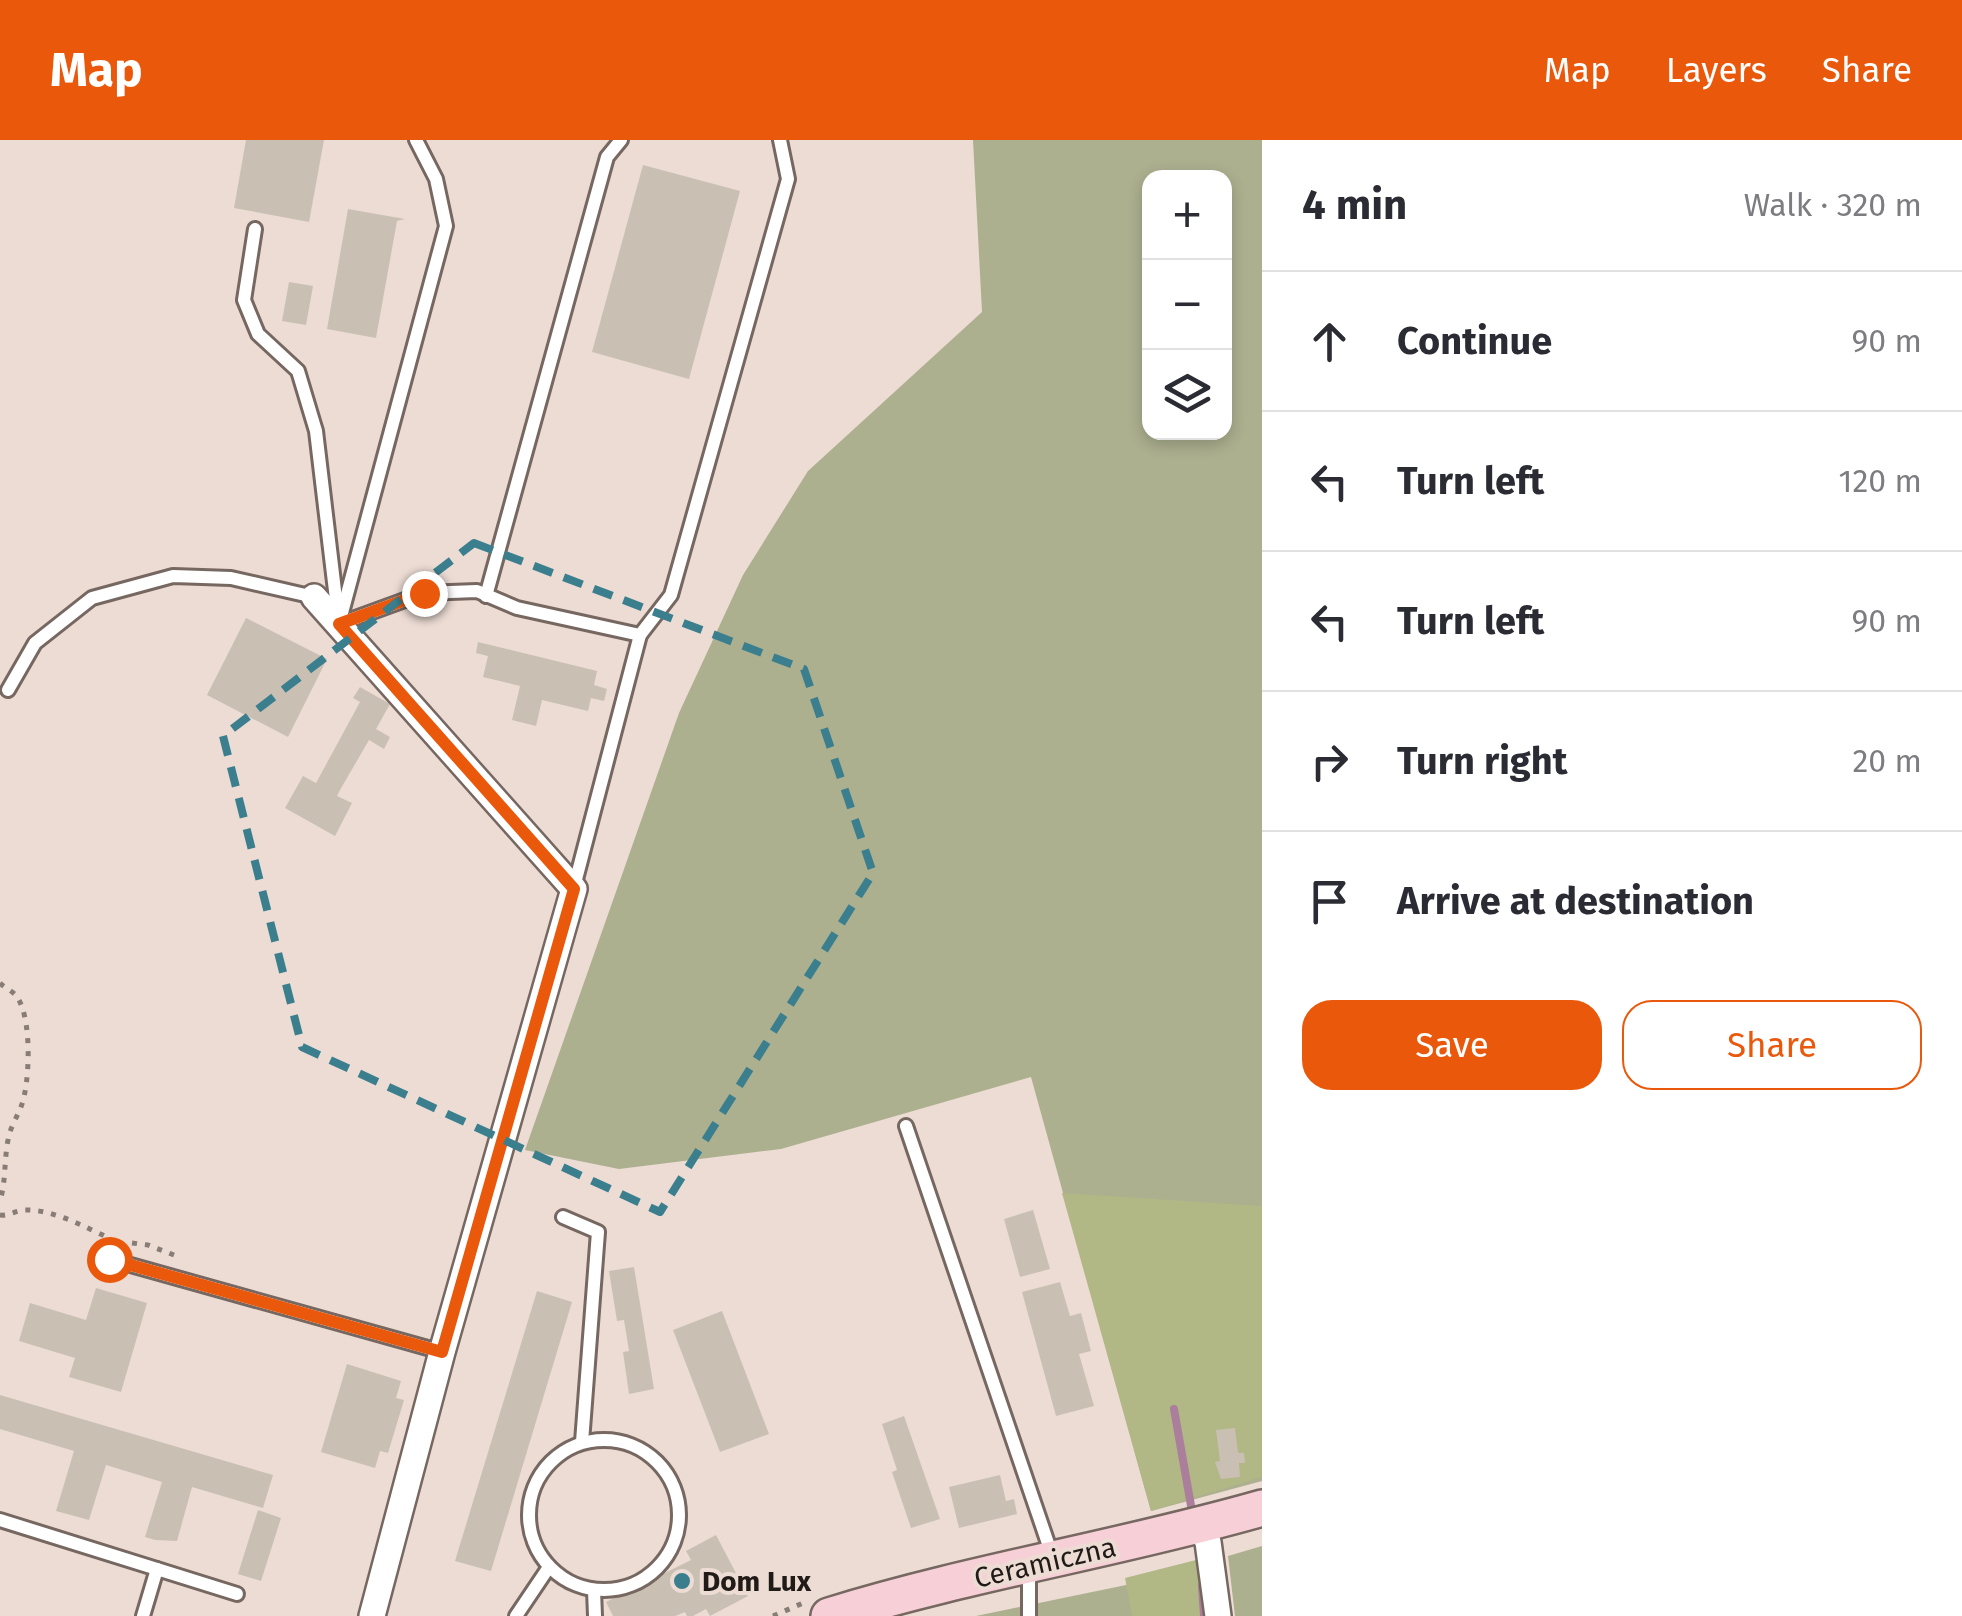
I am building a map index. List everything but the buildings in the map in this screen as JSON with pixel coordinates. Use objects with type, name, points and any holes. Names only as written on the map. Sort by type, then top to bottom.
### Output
[{"type":"street","points":[[314,596],[574,889],[442,1352],[372,1616]]},
{"type":"street","name":"Ceramiczna","points":[[829,1616],[884,1599],[1262,1508]]},
{"type":"street","points":[[1194,1527],[1209,1548],[1218,1616]]},
{"type":"lane","points":[[339,624],[446,226],[436,178],[416,140]]},
{"type":"lane","points":[[486,596],[608,157],[621,140]]},
{"type":"lane","points":[[574,889],[640,636],[671,595],[788,179],[780,140]]},
{"type":"lane","points":[[255,229],[244,300],[258,334],[298,371],[316,431],[339,624]]},
{"type":"lane","points":[[8,690],[35,643],[92,598],[173,576],[231,578],[314,596]]},
{"type":"lane","points":[[339,624],[424,593],[477,591],[571,622],[640,636]]},
{"type":"lane","points":[[906,1126],[1041,1563],[1030,1616]]},
{"type":"lane","points":[[562,1217],[598,1232],[582,1442]]},
{"type":"lane","points":[[109,1259],[442,1352]]},
{"type":"lane","points":[[608,1439],[631,1444],[652,1456],[668,1475],[678,1497],[680,1522],[674,1545],[660,1566],[641,1581],[619,1590],[594,1590],[570,1582],[549,1567],[534,1546],[528,1521],[530,1496],[541,1472],[559,1454],[582,1442],[608,1439]]},
{"type":"lane","points":[[0,1520],[237,1594]]},
{"type":"lane","points":[[516,1616],[549,1567]]},
{"type":"lane","points":[[142,1616],[156,1568]]},
{"type":"lane","points":[[594,1590],[595,1616]]},
{"type":"path","points":[[0,983],[16,995],[26,1018],[27,1054],[22,1104],[8,1136],[5,1186],[0,1201]]},
{"type":"path","points":[[0,1215],[7,1217],[21,1210],[34,1212],[82,1224],[113,1240]]},
{"type":"path","points":[[128,1243],[148,1245],[176,1256],[190,1265],[196,1283]]},
{"type":"highlighted area","points":[[474,543],[804,669],[873,873],[660,1212],[302,1047],[223,736]]},
{"type":"green space","points":[[973,140],[1262,140],[1262,1481],[1151,1511],[1031,1077],[781,1149],[619,1169],[525,1150],[679,713],[743,575],[808,471],[982,312]]},
{"type":"green space","points":[[1062,1193],[1262,1206],[1262,1477],[1151,1511]]},
{"type":"green space","points":[[1262,1546],[1262,1616],[1235,1616],[1228,1556]]},
{"type":"green space","points":[[1204,1558],[1211,1616],[1132,1616],[1125,1578]]},
{"type":"green space","points":[[1189,1572],[1194,1616],[976,1616]]},
{"type":"waterway","points":[[1174,1409],[1193,1517]]},
{"type":"waterway","points":[[1202,1586],[1204,1616]]},
{"type":"place","name":"Dom Lux","points":[[682,1581]]},
{"type":"route","points":[[109,1259],[442,1352],[574,889],[339,624],[424,593]]}]
